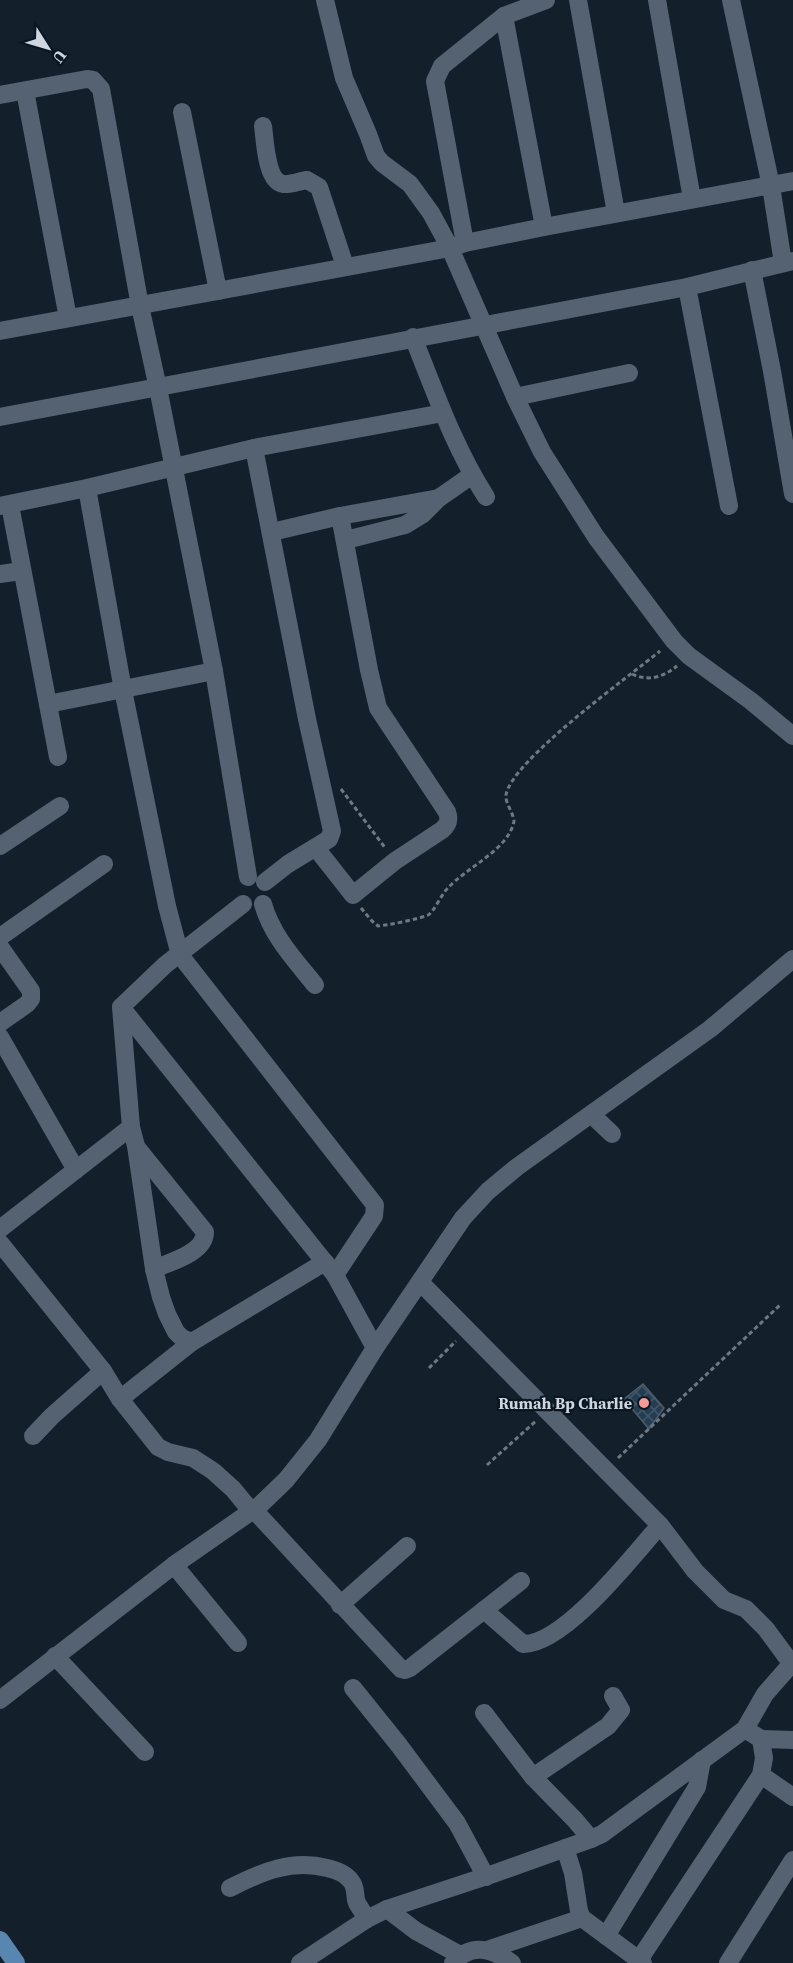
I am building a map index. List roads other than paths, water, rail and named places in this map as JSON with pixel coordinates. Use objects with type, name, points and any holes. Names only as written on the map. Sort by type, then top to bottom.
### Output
[{"type":"main road","points":[[0,1940],[16,1963]]},
{"type":"street","points":[[325,0],[344,78],[376,156],[410,184],[458,245]]},
{"type":"street","points":[[546,0],[504,16],[442,66],[435,81],[458,245],[485,325],[515,397],[542,452],[596,537],[674,641],[689,656],[751,700],[793,736]]},
{"type":"street","points":[[578,0],[616,213]]},
{"type":"street","points":[[657,0],[692,199]]},
{"type":"street","points":[[0,417],[687,286],[788,262],[731,0]]},
{"type":"street","points":[[504,16],[544,227]]},
{"type":"street","points":[[0,95],[87,79],[93,80],[101,89],[140,306],[256,880],[268,890],[268,895],[262,904],[252,907],[243,903],[238,897],[241,882],[256,880],[288,864],[316,848],[331,835],[330,820],[254,448]]},
{"type":"street","points":[[25,91],[68,318]]},
{"type":"street","points":[[182,112],[218,291]]},
{"type":"street","points":[[263,126],[271,174],[276,180],[284,185],[307,180],[319,187],[345,266]]},
{"type":"street","points":[[0,331],[793,181]]},
{"type":"street","points":[[752,270],[792,483]]},
{"type":"street","points":[[687,286],[729,506]]},
{"type":"street","points":[[413,337],[442,413],[472,475],[486,497]]},
{"type":"street","points":[[515,397],[629,373]]},
{"type":"street","points":[[58,757],[21,571],[5,505],[254,448],[442,413]]},
{"type":"street","points":[[346,540],[405,525],[423,514],[439,498],[472,475]]},
{"type":"street","points":[[87,488],[123,690],[167,906],[180,955],[375,1205],[374,1216],[330,1268],[192,1342],[120,1399]]},
{"type":"street","points":[[272,532],[340,516],[439,498]]},
{"type":"street","points":[[316,848],[353,895],[395,861],[448,824],[448,815],[378,708],[340,516]]},
{"type":"street","points":[[0,574],[21,571]]},
{"type":"street","points":[[48,704],[214,671]]},
{"type":"street","points":[[0,846],[60,806]]},
{"type":"street","points":[[0,937],[104,864]]},
{"type":"street","points":[[121,1007],[165,965],[243,903]]},
{"type":"street","points":[[262,904],[267,920],[315,986]]},
{"type":"street","points":[[0,947],[31,991],[31,999],[0,1023]]},
{"type":"street","points":[[0,1700],[174,1564],[253,1511],[286,1480],[318,1440],[375,1348],[463,1218],[488,1191],[516,1167],[710,1029],[791,965]]},
{"type":"street","points":[[121,1007],[131,1126],[154,1269],[171,1323],[182,1338],[192,1342]]},
{"type":"street","points":[[121,1007],[330,1268],[375,1348]]},
{"type":"street","points":[[0,1037],[76,1170]]},
{"type":"street","points":[[592,1115],[612,1134]]},
{"type":"street","points":[[0,1229],[131,1126]]},
{"type":"street","points":[[136,1146],[205,1232],[203,1241],[192,1251],[154,1269]]},
{"type":"street","points":[[0,1243],[103,1371],[120,1399],[158,1447],[193,1458],[213,1471],[233,1489],[401,1669],[405,1670],[521,1581]]},
{"type":"street","points":[[420,1282],[660,1525],[695,1571],[724,1600],[746,1609],[766,1629],[792,1663],[765,1694],[753,1734],[764,1758],[761,1775],[641,1962],[582,1918],[572,1867],[565,1848]]},
{"type":"street","points":[[33,1436],[103,1371]]},
{"type":"street","points":[[484,1610],[523,1644],[532,1644],[545,1639],[581,1613],[660,1525]]},
{"type":"street","points":[[339,1605],[407,1546]]},
{"type":"street","points":[[174,1564],[238,1643]]},
{"type":"street","points":[[55,1656],[146,1752]]},
{"type":"street","points":[[352,1688],[398,1744],[457,1823],[486,1876]]},
{"type":"street","points":[[533,1777],[608,1726],[621,1710],[613,1696]]},
{"type":"street","points":[[484,1713],[533,1777],[591,1839]]},
{"type":"street","points":[[300,1963],[367,1919],[387,1909],[602,1834],[702,1760],[753,1734],[793,1740]]},
{"type":"street","points":[[606,1936],[697,1788],[702,1760]]},
{"type":"street","points":[[761,1775],[793,1797]]},
{"type":"street","points":[[728,1963],[793,1860]]},
{"type":"street","points":[[230,1888],[266,1871],[307,1864],[335,1870],[349,1878],[356,1888],[356,1901],[367,1919]]},
{"type":"street","points":[[387,1909],[457,1959],[477,1949],[487,1950],[512,1963]]},
{"type":"street","points":[[487,1950],[582,1918]]},
{"type":"place","name":"Rumah Bp Charlie","points":[[644,1403]]}]
